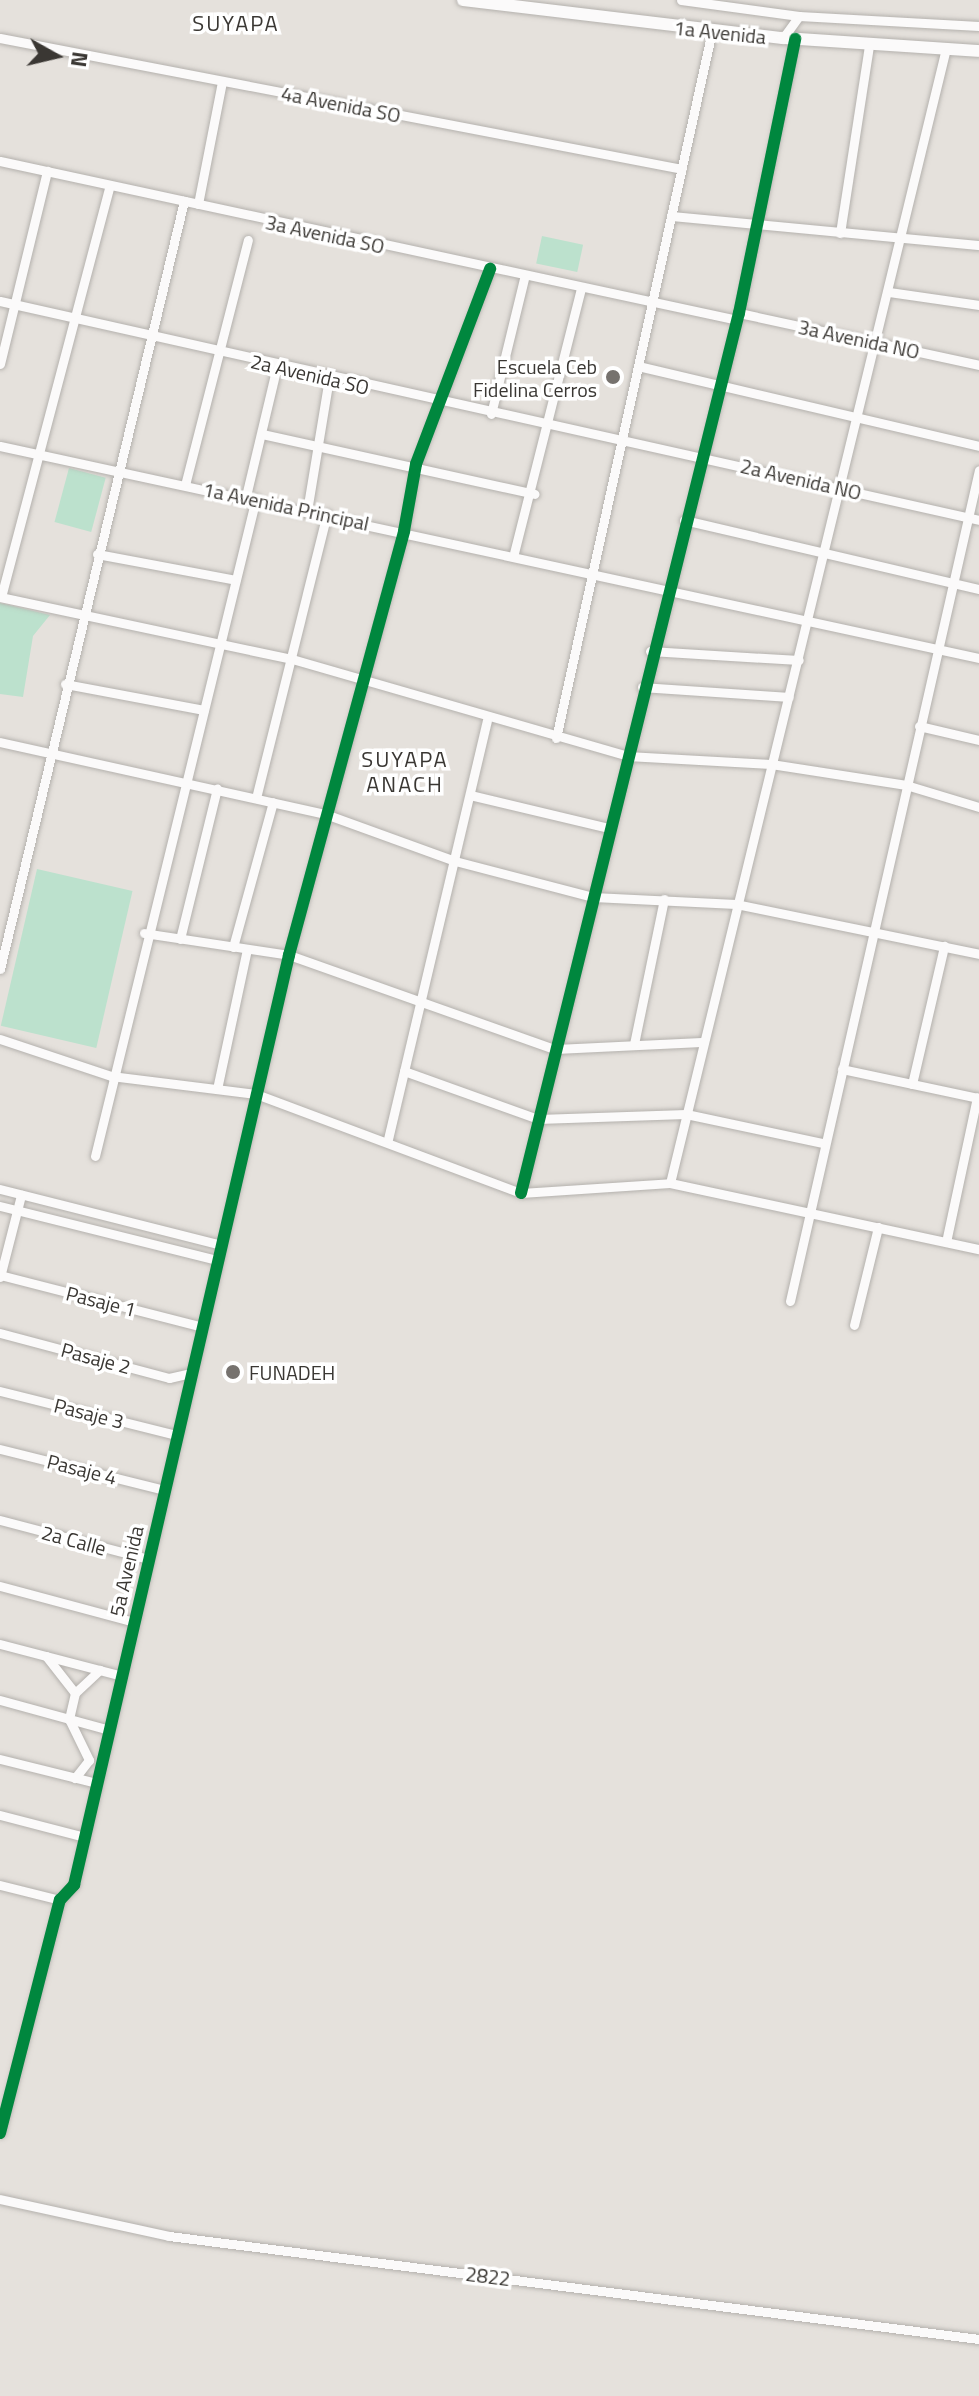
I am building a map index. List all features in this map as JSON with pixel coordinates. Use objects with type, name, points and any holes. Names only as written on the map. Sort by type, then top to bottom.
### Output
[{"type":"street","name":"1a Avenida","points":[[463,0],[789,39],[945,52],[979,51]]},
{"type":"street","points":[[681,0],[799,16],[979,26]]},
{"type":"street","points":[[521,1193],[665,587],[738,316],[759,224],[789,39],[799,16]]},
{"type":"street","points":[[556,738],[712,31]]},
{"type":"street","name":"4a Avenida SO","points":[[0,38],[682,169]]},
{"type":"street","points":[[840,233],[869,46]]},
{"type":"street","points":[[670,1183],[736,904],[903,239],[945,52]]},
{"type":"street","points":[[198,204],[222,82]]},
{"type":"street","name":"3a Avenida SO","points":[[0,161],[652,303]]},
{"type":"street","points":[[0,364],[47,171]]},
{"type":"street","points":[[110,185],[78,320],[0,597],[292,659],[360,677],[487,721],[627,756],[771,764],[906,785],[979,807]]},
{"type":"street","points":[[0,969],[65,684],[184,201]]},
{"type":"street","points":[[671,216],[979,245]]},
{"type":"street","points":[[185,485],[248,240]]},
{"type":"street","name":"5a Avenida","points":[[0,2133],[60,1900],[74,1885],[256,1094],[360,677],[404,531],[416,464],[490,269]]},
{"type":"street","points":[[491,414],[525,275]]},
{"type":"street","points":[[514,553],[534,494],[581,289]]},
{"type":"street","points":[[889,292],[979,305]]},
{"type":"street","name":"2a Avenida SO","points":[[0,301],[439,404],[622,439]]},
{"type":"street","name":"3a Avenida NO","points":[[652,303],[738,316],[979,365]]},
{"type":"street","points":[[95,1156],[144,933],[187,781],[236,580],[277,366]]},
{"type":"street","points":[[638,366],[858,421],[979,446]]},
{"type":"street","points":[[307,511],[329,378]]},
{"type":"street","points":[[262,434],[416,464],[534,494]]},
{"type":"street","name":"2a Avenida NO","points":[[622,439],[979,520]]},
{"type":"street","name":"1a Avenida Principal","points":[[0,446],[514,553],[979,658]]},
{"type":"street","points":[[790,1301],[806,1211],[842,1069],[870,928],[979,470]]},
{"type":"street","points":[[256,798],[327,514]]},
{"type":"street","points":[[684,520],[979,589]]},
{"type":"street","points":[[97,554],[236,580]]},
{"type":"street","points":[[650,651],[799,660]]},
{"type":"street","points":[[65,684],[204,710]]},
{"type":"street","points":[[642,687],[789,697]]},
{"type":"street","points":[[388,1139],[487,721]]},
{"type":"street","points":[[919,726],[979,740]]},
{"type":"street","points":[[0,742],[187,781],[328,815],[455,861],[593,897],[736,904],[870,928],[979,954]]},
{"type":"street","points":[[180,939],[217,788]]},
{"type":"street","points":[[470,795],[609,828]]},
{"type":"street","points":[[233,947],[273,802]]},
{"type":"street","points":[[634,1044],[664,899]]},
{"type":"street","points":[[144,933],[289,955],[555,1049],[702,1042]]},
{"type":"street","points":[[912,1084],[944,946]]},
{"type":"street","points":[[217,1089],[247,949]]},
{"type":"street","points":[[0,1039],[111,1076],[256,1094],[388,1139],[521,1193],[670,1183],[979,1249]]},
{"type":"street","points":[[842,1069],[978,1097],[946,1242]]},
{"type":"street","points":[[404,1071],[538,1119],[686,1114],[823,1143]]},
{"type":"street","points":[[0,1189],[221,1245]]},
{"type":"street","points":[[0,1276],[21,1195]]},
{"type":"street","points":[[0,1206],[217,1260]]},
{"type":"street","points":[[854,1325],[878,1227]]},
{"type":"street","name":"Pasaje 1","points":[[0,1276],[202,1327]]},
{"type":"street","name":"Pasaje 2","points":[[0,1333],[169,1378],[191,1373]]},
{"type":"street","name":"Pasaje 3","points":[[0,1391],[177,1435]]},
{"type":"street","name":"Pasaje 4","points":[[0,1449],[165,1490]]},
{"type":"street","name":"2a Calle","points":[[0,1520],[149,1559]]},
{"type":"street","points":[[0,1586],[134,1622]]},
{"type":"street","points":[[0,1644],[122,1676]]},
{"type":"street","points":[[46,1656],[75,1693]]},
{"type":"street","points":[[75,1778],[89,1760],[69,1719],[75,1693],[100,1670]]},
{"type":"street","points":[[0,1700],[110,1730]]},
{"type":"street","points":[[0,1759],[97,1783]]},
{"type":"street","points":[[0,1815],[85,1837]]},
{"type":"street","points":[[0,1885],[60,1900]]},
{"type":"street","name":"2822","points":[[0,2199],[169,2236],[979,2339]]},
{"type":"green space","points":[[542,236],[583,245],[577,272],[536,263]]},
{"type":"green space","points":[[69,468],[106,478],[91,532],[55,522]]},
{"type":"green space","points":[[0,603],[50,615],[33,636],[23,697],[0,694]]},
{"type":"green space","points":[[37,869],[132,891],[96,1048],[1,1026]]},
{"type":"cycle path","points":[[521,1193],[739,313],[795,39]]},
{"type":"cycle path","points":[[0,2133],[60,1900],[74,1885],[289,955],[404,531],[416,464],[490,269]]},
{"type":"place","name":"Escuela Ceb Fidelina Cerros","points":[[613,377]]},
{"type":"place","name":"FUNADEH","points":[[233,1372]]},
{"type":"district","name":"SUYAPA","points":[[236,24]]},
{"type":"district","name":"SUYAPA ANACH","points":[[405,772]]}]
